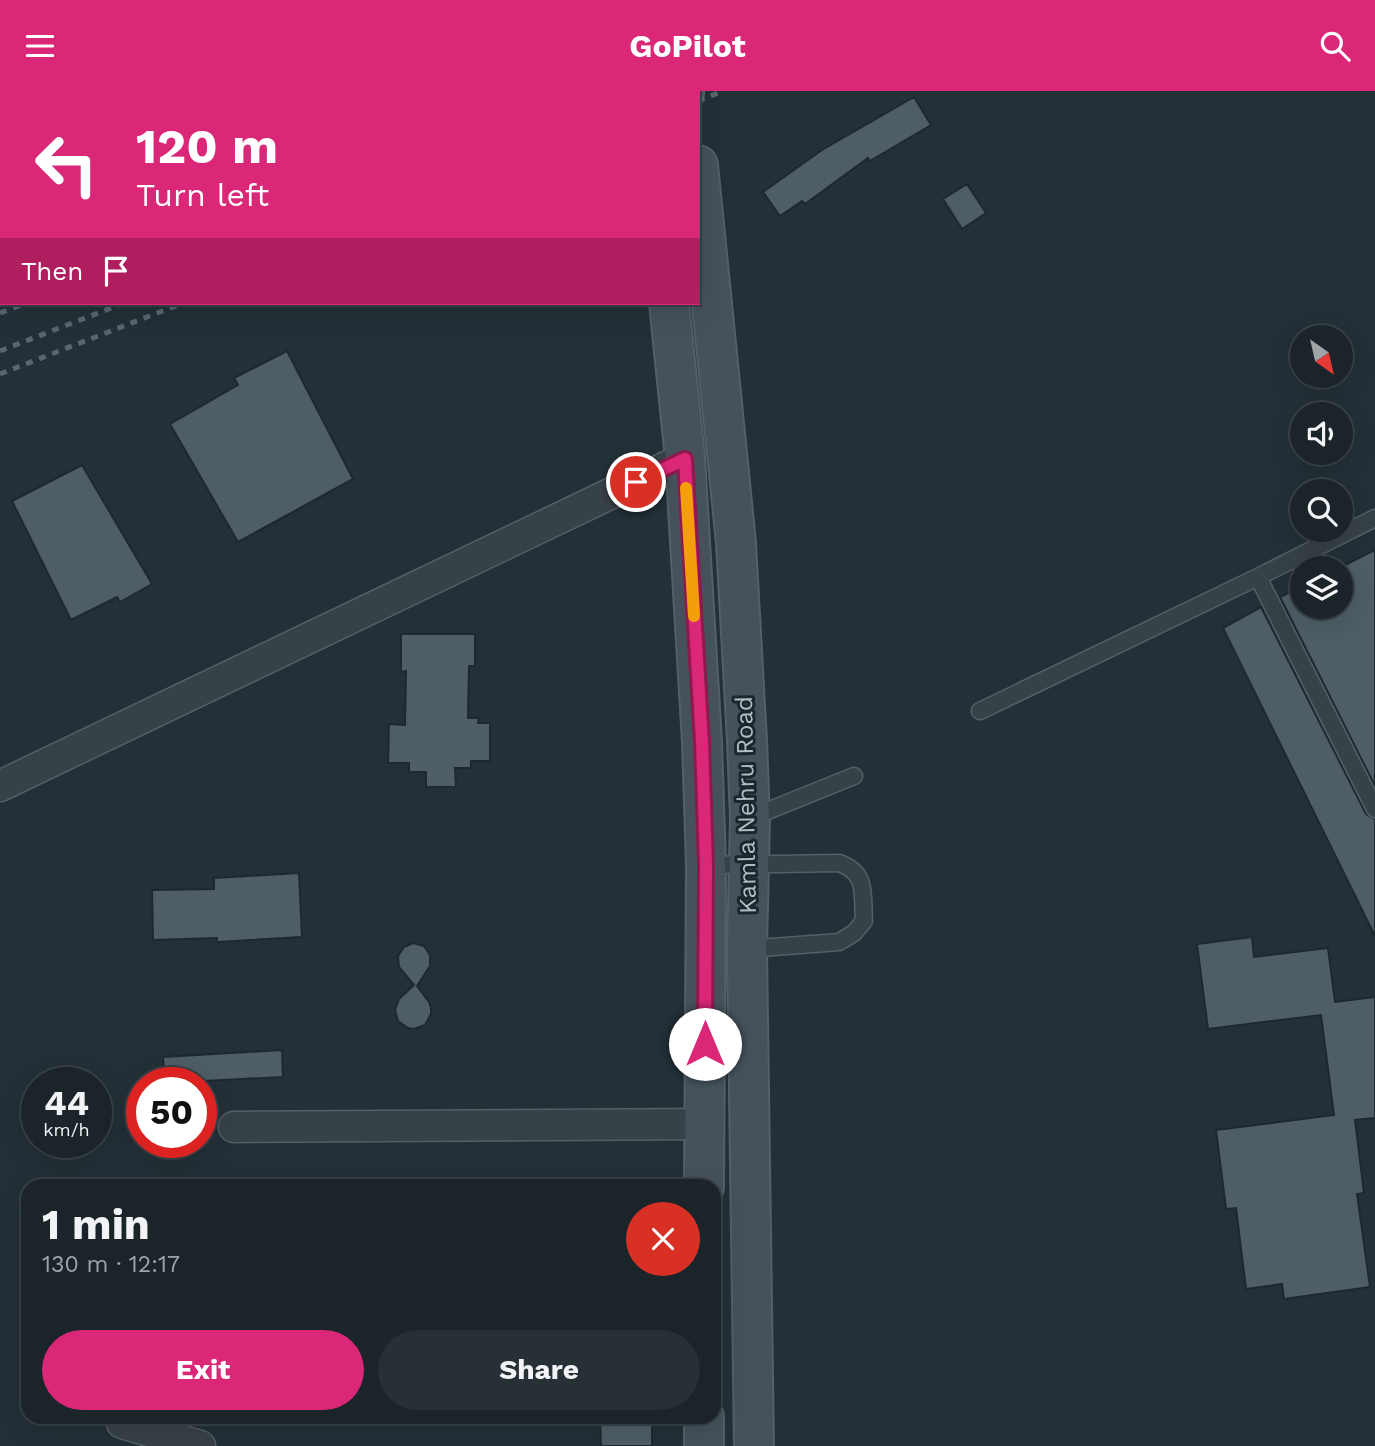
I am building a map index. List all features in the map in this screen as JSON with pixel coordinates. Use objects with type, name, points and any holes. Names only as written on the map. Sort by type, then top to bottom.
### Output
[{"type":"main road","name":"Kamla Nehru Road","points":[[700,185],[736,543],[747,741],[750,818],[747,949],[754,1446]]},
{"type":"main road","name":"Kamla Nehru Road","points":[[669,305],[685,459],[702,742],[706,865],[704,1179]]},
{"type":"main road","points":[[702,742],[747,741]]},
{"type":"main road","points":[[704,1424],[704,1446]]},
{"type":"street","points":[[0,786],[685,459]]},
{"type":"street","points":[[234,1127],[704,1124]]},
{"type":"street","points":[[125,1424],[200,1446]]},
{"type":"lane","points":[[980,711],[1375,518]]},
{"type":"lane","points":[[1258,577],[1375,809]]},
{"type":"lane","points":[[750,818],[854,776]]},
{"type":"lane","points":[[706,865],[839,863],[852,868],[861,880],[864,921],[855,933],[839,943],[747,949]]},
{"type":"building","points":[[914,97],[931,125],[870,161],[868,158],[805,204],[802,201],[780,216],[763,192],[822,150]]},
{"type":"building","points":[[967,184],[986,213],[962,229],[943,199]]},
{"type":"building","points":[[287,351],[353,479],[238,542],[170,424],[238,385],[234,378]]},
{"type":"building","points":[[82,465],[152,584],[120,602],[117,597],[71,620],[12,501]]},
{"type":"building","points":[[1375,550],[1375,786],[1291,619],[1353,619],[1353,561]]},
{"type":"building","points":[[1290,592],[1290,617],[1280,597]]},
{"type":"building","points":[[1261,607],[1366,814],[1375,819],[1375,936],[1223,628]]},
{"type":"building","points":[[401,634],[475,634],[475,666],[469,666],[468,718],[479,718],[478,723],[490,723],[490,761],[471,761],[471,768],[455,768],[456,787],[426,787],[426,772],[409,772],[409,763],[388,763],[389,724],[405,725],[406,671],[401,672]]},
{"type":"building","points":[[299,873],[302,937],[217,942],[217,938],[153,940],[152,890],[214,889],[214,878]]},
{"type":"building","points":[[1252,937],[1254,957],[1328,948],[1335,1002],[1375,997],[1375,1118],[1355,1120],[1364,1193],[1357,1194],[1370,1287],[1284,1299],[1282,1284],[1246,1289],[1236,1208],[1226,1209],[1216,1130],[1334,1115],[1321,1015],[1208,1029],[1197,944]]},
{"type":"building","points":[[413,943],[424,946],[430,955],[430,966],[417,986],[431,1008],[425,1025],[414,1029],[398,1021],[395,1010],[399,999],[414,985],[399,967],[398,956],[404,947]]},
{"type":"building","points":[[282,1050],[283,1077],[217,1080],[217,1067],[164,1067],[163,1057]]},
{"type":"building","points":[[600,1424],[652,1424],[652,1446],[601,1446]]},
{"type":"railway","points":[[700,100],[723,91]]},
{"type":"railway","points":[[0,313],[22,305]]},
{"type":"railway","points":[[0,351],[119,305]]},
{"type":"railway","points":[[0,374],[178,305]]},
{"type":"slow traffic","points":[[686,488],[694,616]]},
{"type":"route","points":[[636,482],[685,459],[702,742],[706,865],[705,1044]]}]
